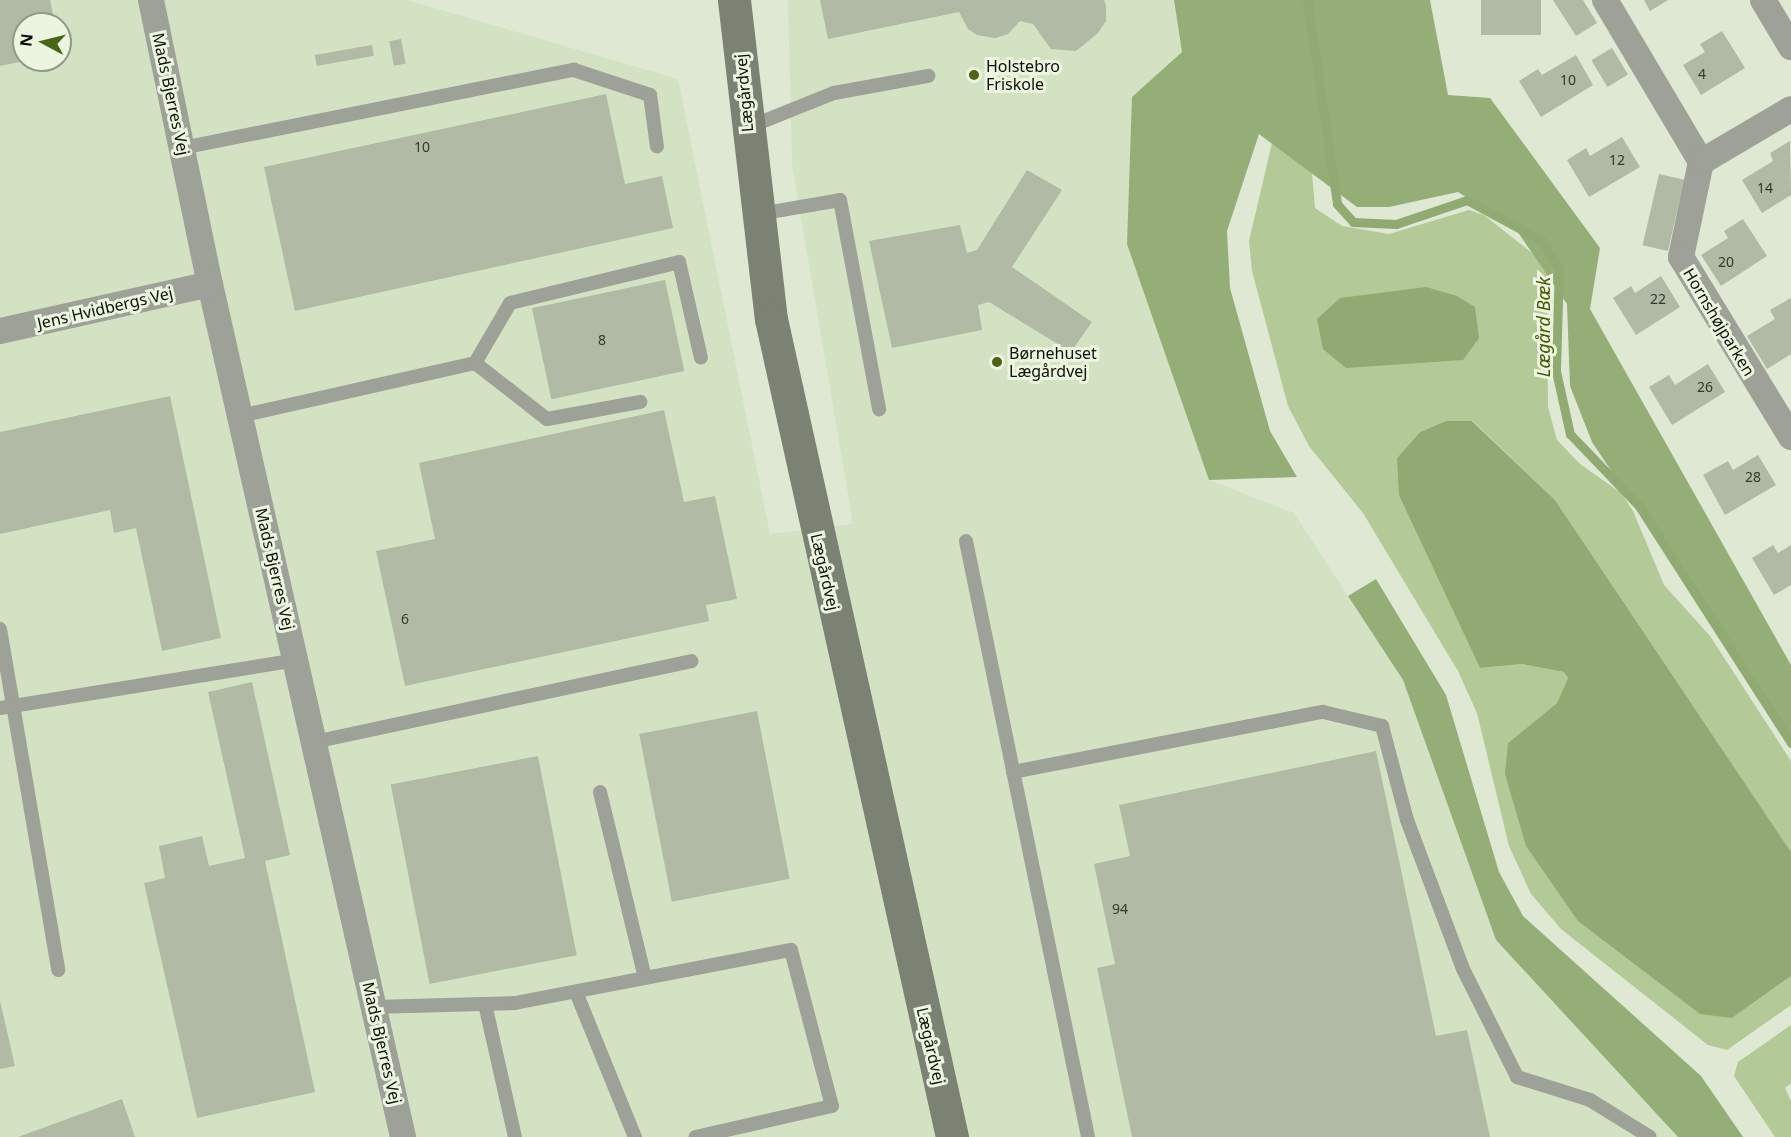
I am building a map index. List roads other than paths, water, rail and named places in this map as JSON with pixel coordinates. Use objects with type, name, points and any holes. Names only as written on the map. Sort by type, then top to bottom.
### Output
[{"type":"street","name":"Mads Bjerres Vej","points":[[151,0],[210,284],[403,1137]]},
{"type":"street","name":"Lægårdvej","points":[[734,0],[746,128],[778,354],[952,1137]]},
{"type":"street","points":[[1605,0],[1701,162],[1791,109]]},
{"type":"street","points":[[1763,0],[1791,47]]},
{"type":"street","name":"Hornshøjparken","points":[[1701,162],[1681,257],[1791,437]]},
{"type":"street","name":"Jens Hvidbergs Vej","points":[[0,331],[210,284]]},
{"type":"lane","points":[[182,148],[574,70],[650,95],[657,147]]},
{"type":"lane","points":[[746,128],[834,93],[928,76]]},
{"type":"lane","points":[[758,214],[840,200],[879,409]]},
{"type":"lane","points":[[240,416],[475,363],[510,303],[679,262],[701,358]]},
{"type":"lane","points":[[475,363],[547,419],[640,402]]},
{"type":"lane","points":[[966,541],[1088,1137]]},
{"type":"lane","points":[[0,629],[6,707],[58,970]]},
{"type":"lane","points":[[6,707],[296,660]]},
{"type":"lane","points":[[314,742],[691,662]]},
{"type":"lane","points":[[1013,772],[1323,712],[1382,726],[1407,820],[1463,969],[1517,1077],[1590,1100],[1650,1137]]},
{"type":"lane","points":[[600,792],[645,978]]},
{"type":"lane","points":[[374,1007],[514,1003],[791,950],[832,1106],[695,1137]]},
{"type":"lane","points":[[576,992],[635,1137]]},
{"type":"lane","points":[[485,1004],[514,1137]]},
{"type":"waterway","name":"Lægård Bæk","points":[[1307,0],[1337,204],[1353,222],[1396,224],[1467,200],[1541,240],[1559,268],[1556,371],[1570,434],[1639,506],[1791,743]]},
{"type":"place","name":"Holstebro Friskole","points":[[974,75]]},
{"type":"place","name":"Børnehuset Lægårdvej","points":[[997,362]]}]
